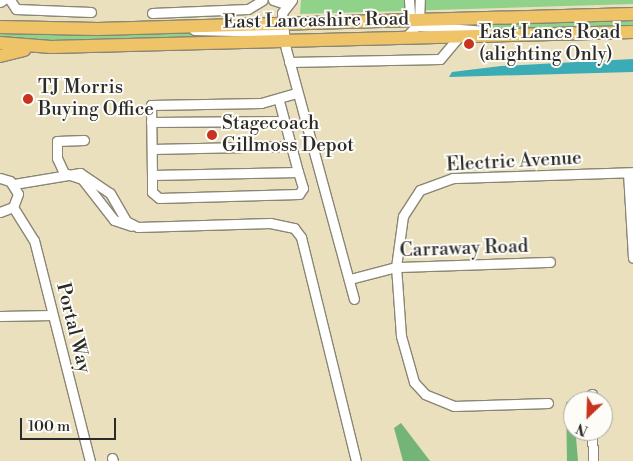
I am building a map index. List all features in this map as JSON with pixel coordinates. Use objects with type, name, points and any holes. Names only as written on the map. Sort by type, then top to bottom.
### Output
[{"type":"highway","name":"East Lancashire Road","points":[[3,25],[176,26],[633,14]]},
{"type":"highway","name":"East Lancashire Road","points":[[0,42],[51,47],[633,32]]},
{"type":"highway","points":[[0,56],[51,47]]},
{"type":"street","points":[[10,0],[16,9],[90,12]]},
{"type":"street","points":[[152,13],[248,9],[263,0]]},
{"type":"street","points":[[273,0],[289,2],[282,24],[284,41],[354,298]]},
{"type":"street","points":[[408,0],[416,21]]},
{"type":"street","points":[[405,38],[416,21],[420,0]]},
{"type":"street","points":[[416,21],[521,35]]},
{"type":"street","points":[[176,26],[204,32],[275,32],[284,41]]},
{"type":"street","points":[[289,62],[440,59],[459,36]]},
{"type":"street","points":[[279,101],[303,188],[299,194],[159,198],[152,192],[151,105],[279,101],[297,94]]},
{"type":"street","points":[[151,122],[284,120]]},
{"type":"street","points":[[64,173],[56,158],[57,140],[84,140]]},
{"type":"street","points":[[152,149],[291,146]]},
{"type":"street","points":[[152,175],[298,172]]},
{"type":"street","points":[[0,178],[14,184],[64,173],[94,178],[110,193],[126,221],[138,227],[277,224],[294,228],[301,237],[356,461]]},
{"type":"street","points":[[631,173],[633,258]]},
{"type":"street","name":"Electric Avenue","points":[[548,403],[454,406],[425,394],[408,366],[396,267],[404,216],[420,190],[438,182],[631,173]]},
{"type":"street","points":[[0,212],[13,207],[18,194],[14,184]]},
{"type":"street","name":"Portal Way","points":[[13,207],[34,240],[90,461]]},
{"type":"street","name":"Carraway Road","points":[[350,279],[396,267],[550,262]]},
{"type":"street","points":[[0,316],[52,315]]},
{"type":"street","points":[[592,441],[593,461]]},
{"type":"green space","points":[[301,0],[633,0],[633,4],[300,14]]},
{"type":"green space","points":[[633,18],[633,27],[521,30],[445,23]]},
{"type":"green space","points":[[0,32],[170,32],[274,35],[102,42],[0,40]]},
{"type":"green space","points":[[401,423],[430,461],[403,461],[394,428]]},
{"type":"green space","points":[[567,441],[576,441],[578,461],[567,461]]},
{"type":"water","points":[[633,59],[633,72],[449,77],[452,72],[501,66]]},
{"type":"place","name":"East Lancs Road (alighting Only)","points":[[469,44]]},
{"type":"place","name":"TJ Morris Buying Office","points":[[28,99]]},
{"type":"place","name":"Stagecoach Gillmoss Depot","points":[[212,135]]}]
